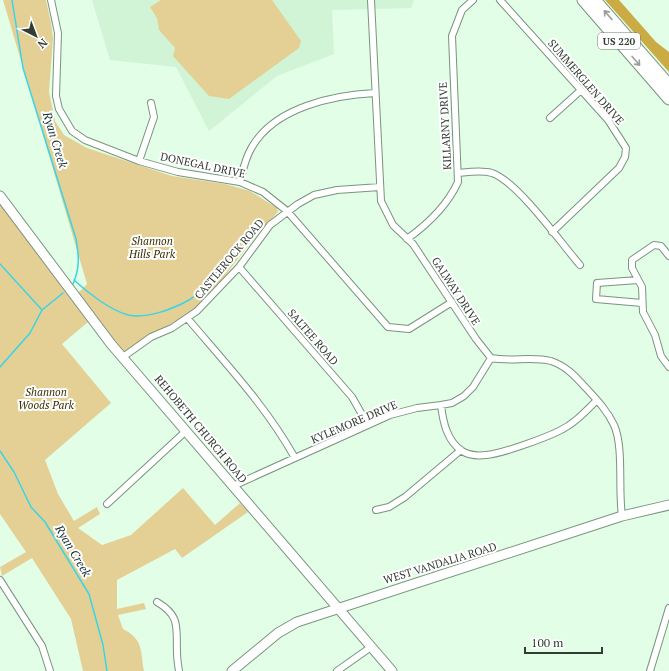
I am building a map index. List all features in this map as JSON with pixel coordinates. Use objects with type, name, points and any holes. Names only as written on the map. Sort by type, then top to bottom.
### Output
[{"type":"highway","name":"US 220","points":[[583,0],[669,99]]},
{"type":"highway","name":"US 220","points":[[595,0],[669,85]]},
{"type":"highway","points":[[652,65],[669,76]]},
{"type":"highway","points":[[654,82],[669,104]]},
{"type":"street","name":"DONEGAL DRIVE","points":[[51,0],[58,33],[56,96],[65,121],[72,131],[84,140],[139,161],[178,172],[218,177],[240,182],[263,192],[287,211],[388,327],[409,329],[452,302]]},
{"type":"street","name":"GALWAY DRIVE","points":[[371,0],[381,200],[393,225],[413,244],[476,339],[491,358]]},
{"type":"street","name":"KILLARNY DRIVE","points":[[407,239],[434,216],[452,196],[458,182],[452,36],[462,10],[473,0]]},
{"type":"street","name":"SUMMERGLEN DRIVE","points":[[500,0],[618,134],[626,148],[625,157],[619,168],[552,232]]},
{"type":"street","points":[[550,118],[580,91]]},
{"type":"street","points":[[240,182],[246,159],[252,146],[261,135],[279,120],[305,106],[328,98],[352,94],[376,93]]},
{"type":"street","points":[[139,161],[154,117],[151,103]]},
{"type":"street","points":[[458,173],[482,171],[501,177],[514,186],[580,265]]},
{"type":"street","name":"CASTLEROCK ROAD","points":[[124,357],[151,337],[188,319],[198,311],[238,267],[270,225],[287,211],[314,195],[337,190],[380,186]]},
{"type":"street","name":"REHOBETH CHURCH ROAD","points":[[0,196],[111,344],[124,357],[392,671]]},
{"type":"street","points":[[669,256],[661,246],[654,245],[632,260],[632,268],[642,287],[643,312],[654,332],[661,356],[669,368]]},
{"type":"street","name":"SALTEE ROAD","points":[[238,267],[352,397],[368,425]]},
{"type":"street","points":[[638,280],[597,283],[596,299],[642,303]]},
{"type":"street","points":[[188,319],[260,403],[276,424],[295,458]]},
{"type":"street","points":[[491,358],[504,360],[538,358],[560,364],[570,372],[597,400],[608,414],[615,427],[618,442],[619,500],[622,516]]},
{"type":"street","name":"KYLEMORE DRIVE","points":[[234,486],[390,415],[417,408],[441,405],[464,396],[473,387],[491,358]]},
{"type":"street","points":[[441,405],[448,434],[461,450],[475,456],[488,455],[559,431],[577,420],[597,400]]},
{"type":"street","points":[[108,504],[186,431]]},
{"type":"street","points":[[376,510],[389,507],[405,497],[461,450]]},
{"type":"street","name":"WEST VANDALIA ROAD","points":[[232,671],[278,633],[297,622],[622,516],[669,505]]},
{"type":"street","points":[[0,580],[42,646],[50,671]]},
{"type":"street","points":[[156,602],[166,608],[172,615],[178,630],[177,652],[179,671]]},
{"type":"street","points":[[650,671],[669,608]]},
{"type":"street","points":[[337,671],[371,647]]},
{"type":"shaded area","points":[[92,0],[414,0],[411,8],[332,10],[334,54],[277,76],[209,131],[176,67],[110,60]]},
{"type":"shaded area","points":[[605,0],[619,0],[656,42],[669,52],[669,72]]},
{"type":"green space","name":"Shannon Hills Park","points":[[3,0],[46,0],[53,38],[49,92],[55,121],[64,135],[87,148],[172,176],[225,184],[250,191],[277,208],[278,212],[259,232],[220,282],[194,309],[143,339],[127,351],[123,351],[78,293],[87,284]]},
{"type":"green space","points":[[161,0],[272,0],[301,41],[299,48],[229,99],[209,96],[173,56],[175,48],[159,30],[157,18],[150,7]]},
{"type":"green space","name":"Shannon Woods Park","points":[[0,203],[88,322],[62,344],[111,403],[45,460],[58,494],[74,521],[97,507],[100,514],[78,528],[102,545],[131,535],[183,488],[215,525],[240,503],[248,512],[182,558],[175,549],[117,580],[117,609],[144,603],[146,609],[118,615],[123,629],[135,637],[140,646],[144,671],[83,671],[71,619],[32,558],[2,576],[0,567],[26,552],[0,514]]},
{"type":"waterway","name":"Ryan Creek","points":[[12,0],[23,68],[76,239],[78,262],[77,272],[73,284]]},
{"type":"waterway","points":[[74,280],[92,295],[121,313],[143,316],[168,310],[189,300],[200,292],[225,259]]},
{"type":"waterway","points":[[0,264],[42,310]]},
{"type":"waterway","name":"Ryan Creek","points":[[0,367],[30,333],[42,310],[63,293]]},
{"type":"waterway","name":"Ryan Creek","points":[[0,451],[14,472],[31,507],[45,522],[89,594],[103,645],[107,671]]}]
